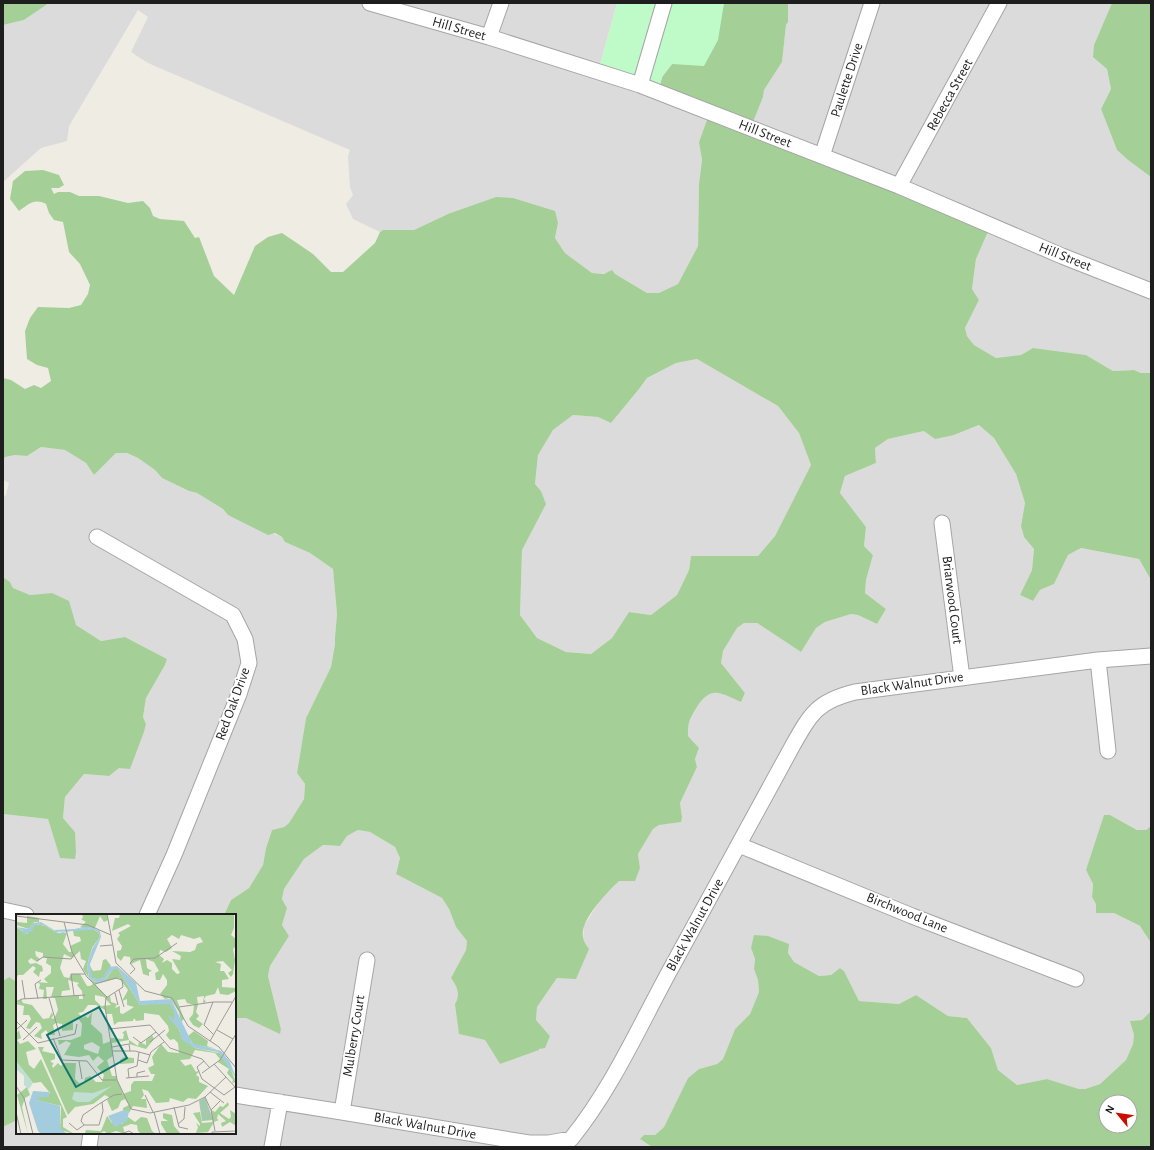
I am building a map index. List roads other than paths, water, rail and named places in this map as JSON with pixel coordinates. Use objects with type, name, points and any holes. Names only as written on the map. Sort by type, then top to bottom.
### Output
[{"type":"street","name":"Hill Street","points":[[370,3],[489,37],[640,85],[899,186],[1062,256],[1151,291]]},
{"type":"street","points":[[489,37],[501,3]]},
{"type":"street","points":[[640,85],[664,3]]},
{"type":"street","name":"Paulette Drive","points":[[822,156],[872,3]]},
{"type":"street","name":"Rebecca Street","points":[[899,186],[999,3]]},
{"type":"street","name":"Briarwood Court","points":[[942,523],[962,678]]},
{"type":"street","name":"Red Oak Drive","points":[[97,537],[233,616],[245,639],[249,663],[239,694],[174,855],[147,914]]},
{"type":"street","name":"Black Walnut Drive","points":[[236,1095],[529,1143],[572,1143],[619,1068],[669,972],[808,720],[822,705],[838,696],[855,692],[1098,660],[1151,656]]},
{"type":"street","points":[[1098,660],[1108,751]]},
{"type":"street","name":"Birchwood Lane","points":[[739,845],[905,913],[1076,979]]},
{"type":"street","points":[[3,910],[21,914]]},
{"type":"street","name":"Mulberry Court","points":[[342,1112],[366,960]]},
{"type":"street","points":[[272,1147],[280,1102]]},
{"type":"street","points":[[89,1147],[91,1134]]}]
